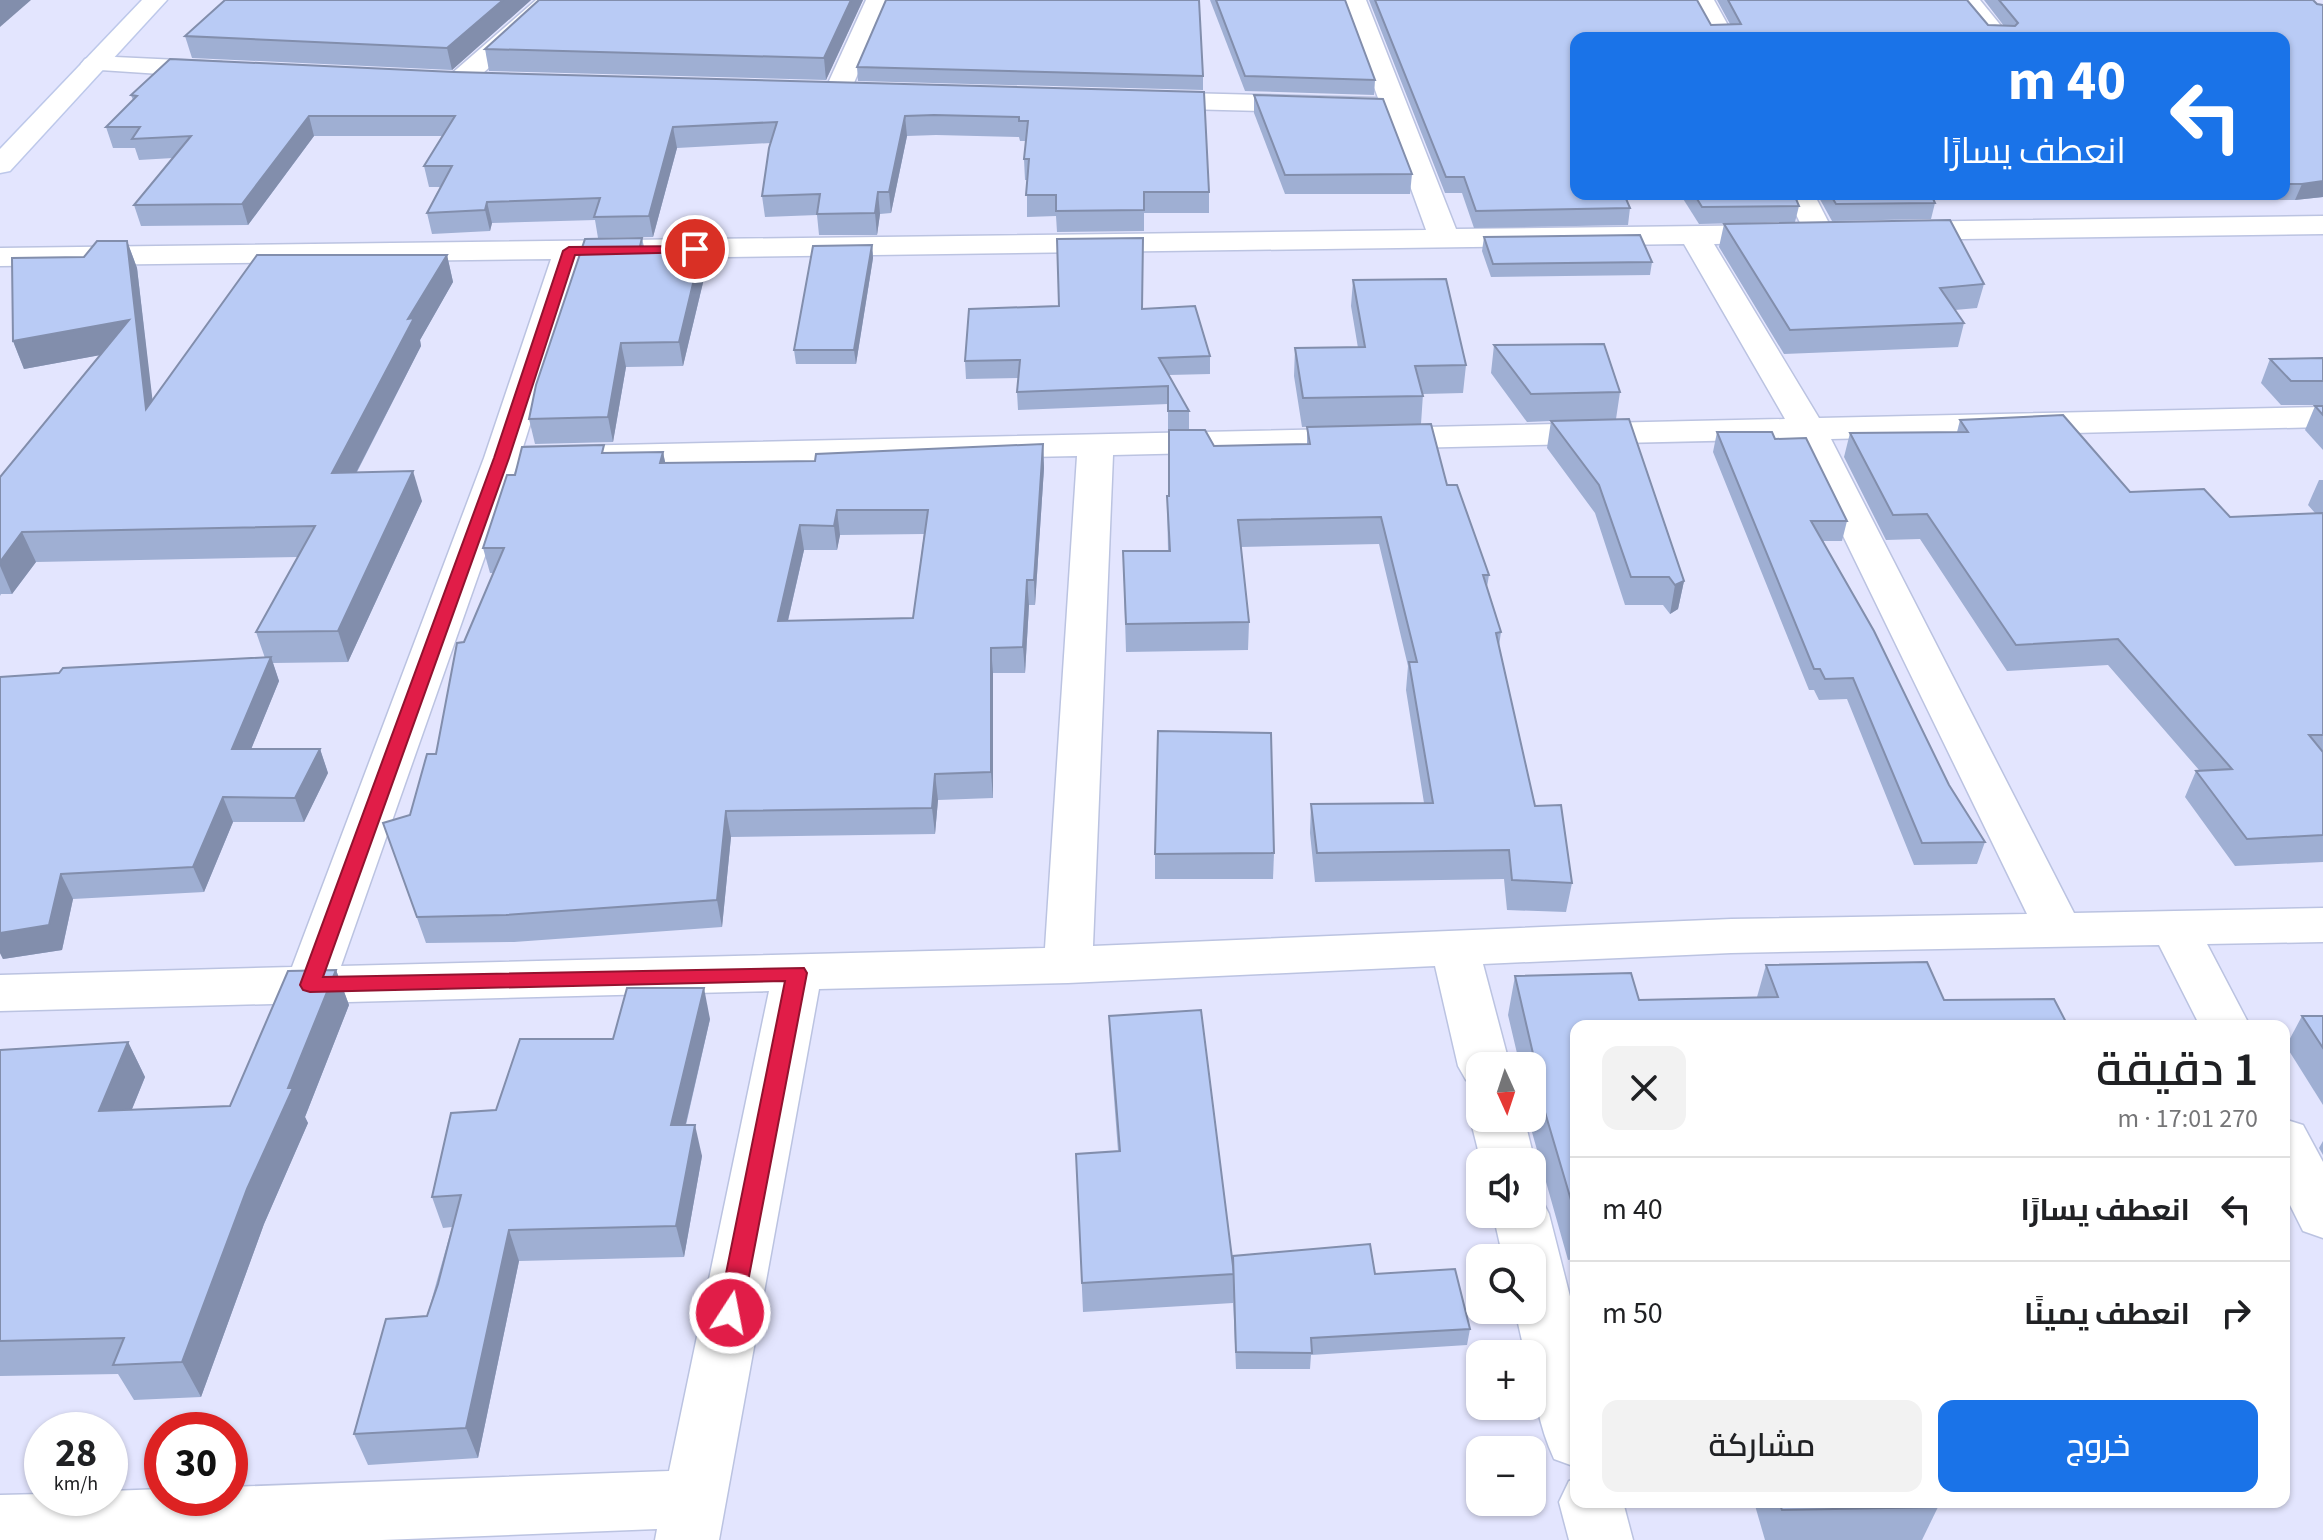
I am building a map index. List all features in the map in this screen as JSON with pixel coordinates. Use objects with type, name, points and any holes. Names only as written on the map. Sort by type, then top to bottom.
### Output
[{"type":"street","points":[[0,165],[155,0]]},
{"type":"street","points":[[459,81],[550,0]]},
{"type":"street","points":[[837,92],[878,0]]},
{"type":"street","points":[[1354,0],[1445,240]]},
{"type":"street","points":[[1702,0],[1720,32]]},
{"type":"street","points":[[1967,0],[1994,32]]},
{"type":"street","points":[[94,64],[253,71]]},
{"type":"street","points":[[428,79],[491,82]]},
{"type":"street","points":[[806,91],[869,93]]},
{"type":"street","points":[[1124,99],[1395,106]]},
{"type":"street","points":[[1803,200],[1819,233]]},
{"type":"street","points":[[0,257],[1694,236],[1858,232],[2165,215],[2323,225]]},
{"type":"street","points":[[1694,236],[1808,428],[2059,930]]},
{"type":"street","points":[[310,985],[502,458],[569,251]]},
{"type":"street","points":[[502,458],[2323,417]]},
{"type":"street","points":[[1068,965],[1096,443]]},
{"type":"street","points":[[0,993],[1068,965],[1731,936],[2323,925]]},
{"type":"street","points":[[2174,927],[2222,1020]]},
{"type":"street","points":[[1455,948],[1481,1052]]},
{"type":"street","points":[[0,1525],[691,1519],[797,973]]},
{"type":"street","points":[[2290,1152],[2323,1215]]},
{"type":"street","points":[[1546,1316],[1570,1414]]},
{"type":"street","points":[[1593,1508],[1601,1540]]},
{"type":"building","points":[[225,0],[503,0],[447,48],[185,36]]},
{"type":"building","points":[[539,0],[851,0],[824,58],[485,49]]},
{"type":"building","points":[[886,0],[1199,0],[1203,76],[857,67]]},
{"type":"building","points":[[1216,0],[1345,0],[1375,80],[1245,76]]},
{"type":"building","points":[[1375,0],[1697,0],[1711,25],[1741,24],[1728,0],[1967,0],[1988,25],[2015,26],[2018,23],[1999,0],[2313,0],[2323,5],[2323,181],[2290,184],[2290,32],[1570,32],[1570,200],[1627,200],[1630,208],[1476,211],[1464,177],[1446,177]]},
{"type":"building","points":[[170,59],[454,72],[1204,92],[1209,192],[1144,192],[1144,210],[1056,211],[1056,195],[1026,195],[1029,159],[1024,159],[1028,121],[1019,121],[1019,117],[934,115],[905,116],[889,192],[878,192],[875,213],[817,214],[820,194],[762,196],[769,148],[777,122],[673,127],[649,216],[594,217],[600,198],[487,202],[485,210],[427,213],[452,166],[424,166],[455,116],[309,116],[242,204],[134,205],[191,136],[132,139],[140,127],[106,127],[137,96],[131,95]]},
{"type":"building","points":[[1254,95],[1383,99],[1412,174],[1285,175]]},
{"type":"building","points":[[1698,200],[1796,200],[1799,206],[1702,207]]},
{"type":"building","points":[[1834,200],[1934,200],[1935,203],[1836,204]]},
{"type":"building","points":[[1950,220],[1984,284],[1940,288],[1964,323],[1790,330],[1724,224]]},
{"type":"building","points":[[1640,235],[1652,262],[1493,264],[1484,237]]},
{"type":"building","points":[[642,238],[640,246],[648,248],[702,246],[679,342],[621,343],[608,417],[529,419],[536,385],[585,239]]},
{"type":"building","points":[[1143,238],[1142,309],[1195,306],[1210,356],[1159,358],[1189,411],[1168,411],[1168,386],[1017,392],[1020,360],[965,361],[969,309],[1059,306],[1057,239]]},
{"type":"building","points":[[97,241],[127,241],[146,409],[257,255],[447,255],[408,319],[414,318],[332,473],[413,471],[338,631],[256,632],[315,526],[22,532],[0,562],[0,477],[129,320],[13,341],[12,258],[84,257]]},
{"type":"building","points":[[872,245],[854,350],[794,350],[813,246]]},
{"type":"building","points":[[1446,279],[1466,365],[1415,366],[1423,396],[1303,398],[1295,348],[1365,347],[1353,280]]},
{"type":"building","points":[[1604,344],[1620,392],[1531,394],[1494,345]]},
{"type":"building","points":[[2323,358],[2323,381],[2291,381],[2270,359]]},
{"type":"building","points":[[2063,415],[2130,492],[2204,489],[2230,517],[2323,513],[2323,735],[2309,735],[2323,752],[2323,835],[2247,839],[2196,771],[2232,769],[2118,639],[2016,645],[1927,514],[1893,515],[1850,433],[1968,432],[1960,420]]},
{"type":"building","points":[[1629,419],[1684,581],[1675,585],[1669,577],[1631,577],[1599,485],[1551,421]]},
{"type":"building","points":[[1431,424],[1447,485],[1457,485],[1489,575],[1483,575],[1501,632],[1496,633],[1535,806],[1561,805],[1572,883],[1512,880],[1509,850],[1317,853],[1311,804],[1433,803],[1409,662],[1417,662],[1381,517],[1238,520],[1249,622],[1126,624],[1123,551],[1170,551],[1167,496],[1169,430],[1205,430],[1214,446],[1310,444],[1307,427]]},
{"type":"building","points":[[1717,432],[1772,432],[1775,439],[1806,438],[1847,521],[1811,521],[1874,631],[1949,785],[1985,842],[1922,843],[1853,678],[1825,679],[1820,669],[1814,669]]},
{"type":"building","points":[[1043,444],[1034,580],[1027,580],[1023,647],[991,648],[991,772],[935,774],[932,808],[726,811],[717,900],[506,915],[417,917],[383,823],[410,815],[427,754],[436,754],[457,643],[464,642],[504,548],[483,548],[507,475],[515,475],[522,447],[604,445],[602,453],[663,452],[660,463],[815,461],[816,454]],"holes":[[[837,510],[928,510],[913,618],[778,621],[800,525],[834,526]]]},
{"type":"building","points":[[271,657],[232,749],[320,749],[295,798],[223,797],[193,867],[61,874],[49,925],[0,933],[0,677],[59,673],[63,668]]},
{"type":"building","points":[[1158,731],[1271,733],[1274,853],[1155,854]]},
{"type":"building","points":[[1927,962],[1944,1000],[2054,999],[2065,1020],[1570,1020],[1570,1197],[1546,1116],[1546,1052],[1533,1052],[1515,976],[1631,973],[1639,1000],[1778,997],[1766,965]]},
{"type":"building","points":[[336,970],[288,1088],[293,1088],[247,1189],[182,1362],[113,1365],[124,1338],[0,1341],[0,1050],[128,1042],[99,1111],[230,1106],[288,971]]},
{"type":"building","points":[[627,988],[704,988],[671,1125],[695,1125],[676,1226],[509,1230],[466,1428],[354,1434],[386,1319],[427,1316],[438,1284],[461,1195],[432,1197],[451,1113],[496,1110],[520,1039],[613,1039]]},
{"type":"building","points":[[1201,1010],[1234,1274],[1082,1283],[1076,1154],[1120,1151],[1109,1016]]},
{"type":"building","points":[[2302,1016],[2323,1016],[2323,1048]]},
{"type":"building","points":[[1370,1244],[1375,1274],[1455,1269],[1466,1324],[1470,1329],[1311,1338],[1312,1353],[1236,1352],[1233,1256]]},
{"type":"building","points":[[1781,1508],[1886,1508],[1782,1510]]},
{"type":"route","points":[[695,249],[569,251],[502,458],[310,985],[797,973],[730,1313]]}]
